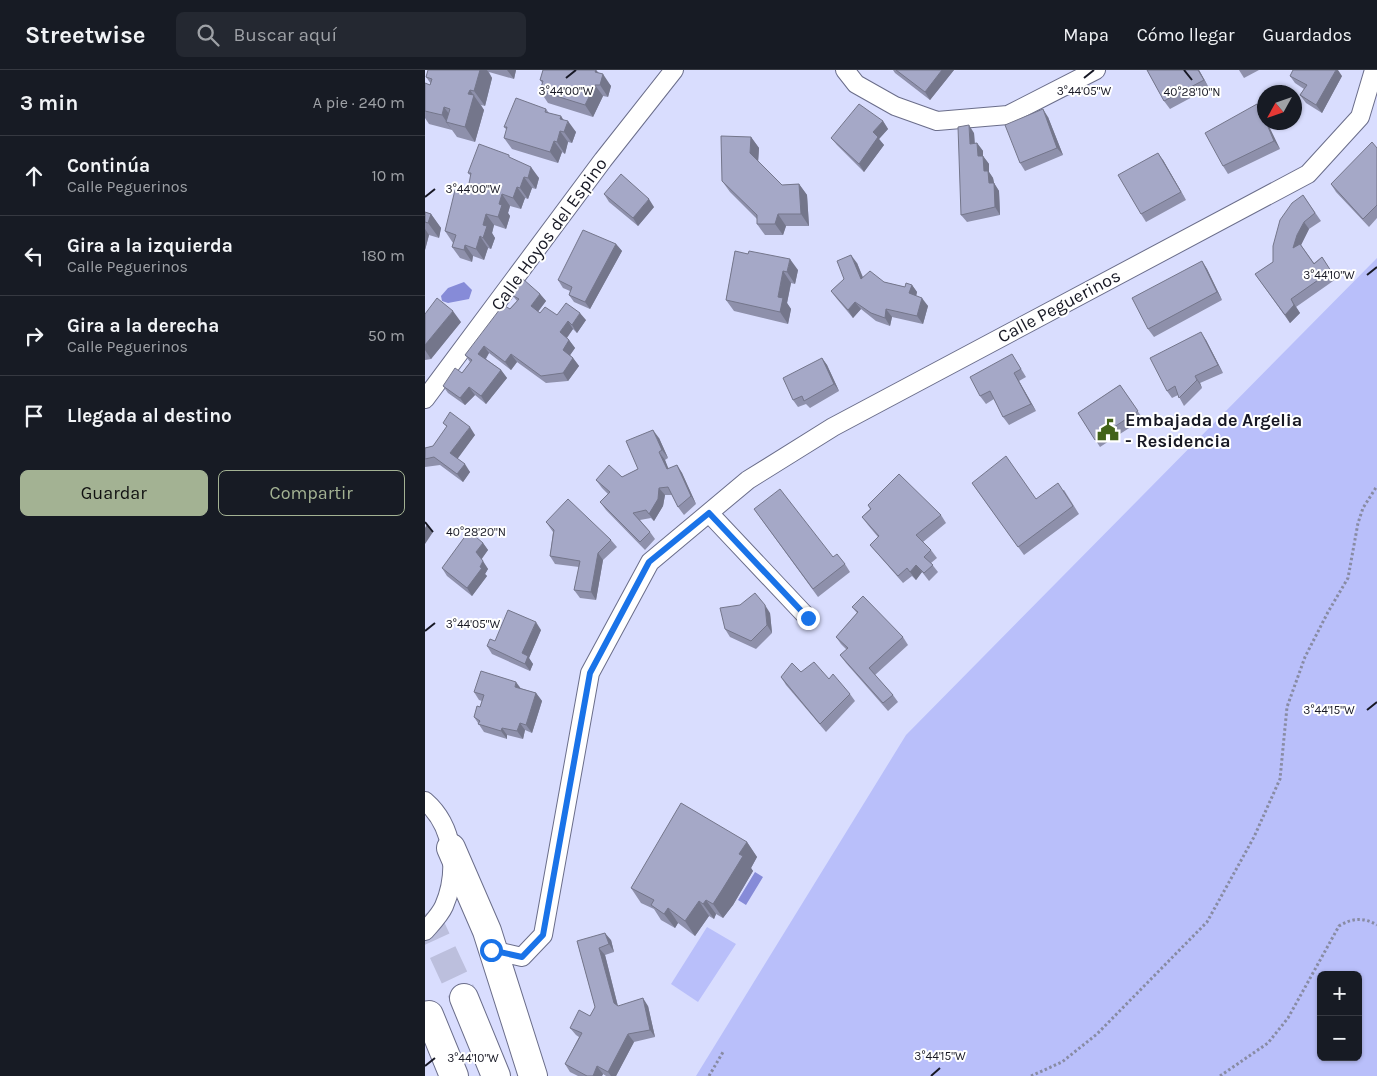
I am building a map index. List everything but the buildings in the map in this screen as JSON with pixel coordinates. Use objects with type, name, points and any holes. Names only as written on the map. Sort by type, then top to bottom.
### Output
[{"type":"highway","points":[[451,848],[487,931],[491,950],[533,1076]]},
{"type":"highway","points":[[464,998],[496,1076]]},
{"type":"highway","points":[[429,1016],[454,1076]]},
{"type":"street","name":"Calle Hoyos del Espino","points":[[425,400],[609,152],[674,70]]},
{"type":"street","points":[[845,70],[856,84],[895,106],[937,121],[1008,115],[1096,70]]},
{"type":"street","name":"Calle Peguerinos","points":[[491,950],[522,957],[543,935],[590,673],[649,562],[748,480],[833,427],[1308,174],[1360,117],[1374,70]]},
{"type":"street","points":[[709,513],[808,618]]},
{"type":"street","points":[[425,931],[444,906],[453,875],[451,848],[442,822],[426,799]]},
{"type":"path","points":[[1031,1076],[1062,1062],[1097,1034],[1207,922],[1254,837],[1281,778],[1287,707],[1305,657],[1348,578],[1363,508],[1377,486]]},
{"type":"path","points":[[1220,1076],[1268,1044],[1288,1018],[1339,926],[1347,921],[1358,919],[1370,920],[1377,925]]},
{"type":"path","points":[[709,1076],[723,1052]]},
{"type":"shaded area","points":[[1377,258],[1377,1076],[696,1076],[906,735]]},
{"type":"shaded area","points":[[464,282],[472,290],[469,299],[448,303],[442,301],[441,296],[448,288]]},
{"type":"shaded area","points":[[755,872],[763,877],[746,905],[738,900]]},
{"type":"shaded area","points":[[707,927],[736,944],[698,1002],[671,984]]},
{"type":"tunnel","points":[[425,914],[464,998]]},
{"type":"place","name":"Embajada de Argelia - Residencia","points":[[1108,430]]},
{"type":"route","points":[[491,950],[522,957],[543,935],[590,673],[649,562],[709,513],[808,618]]}]
